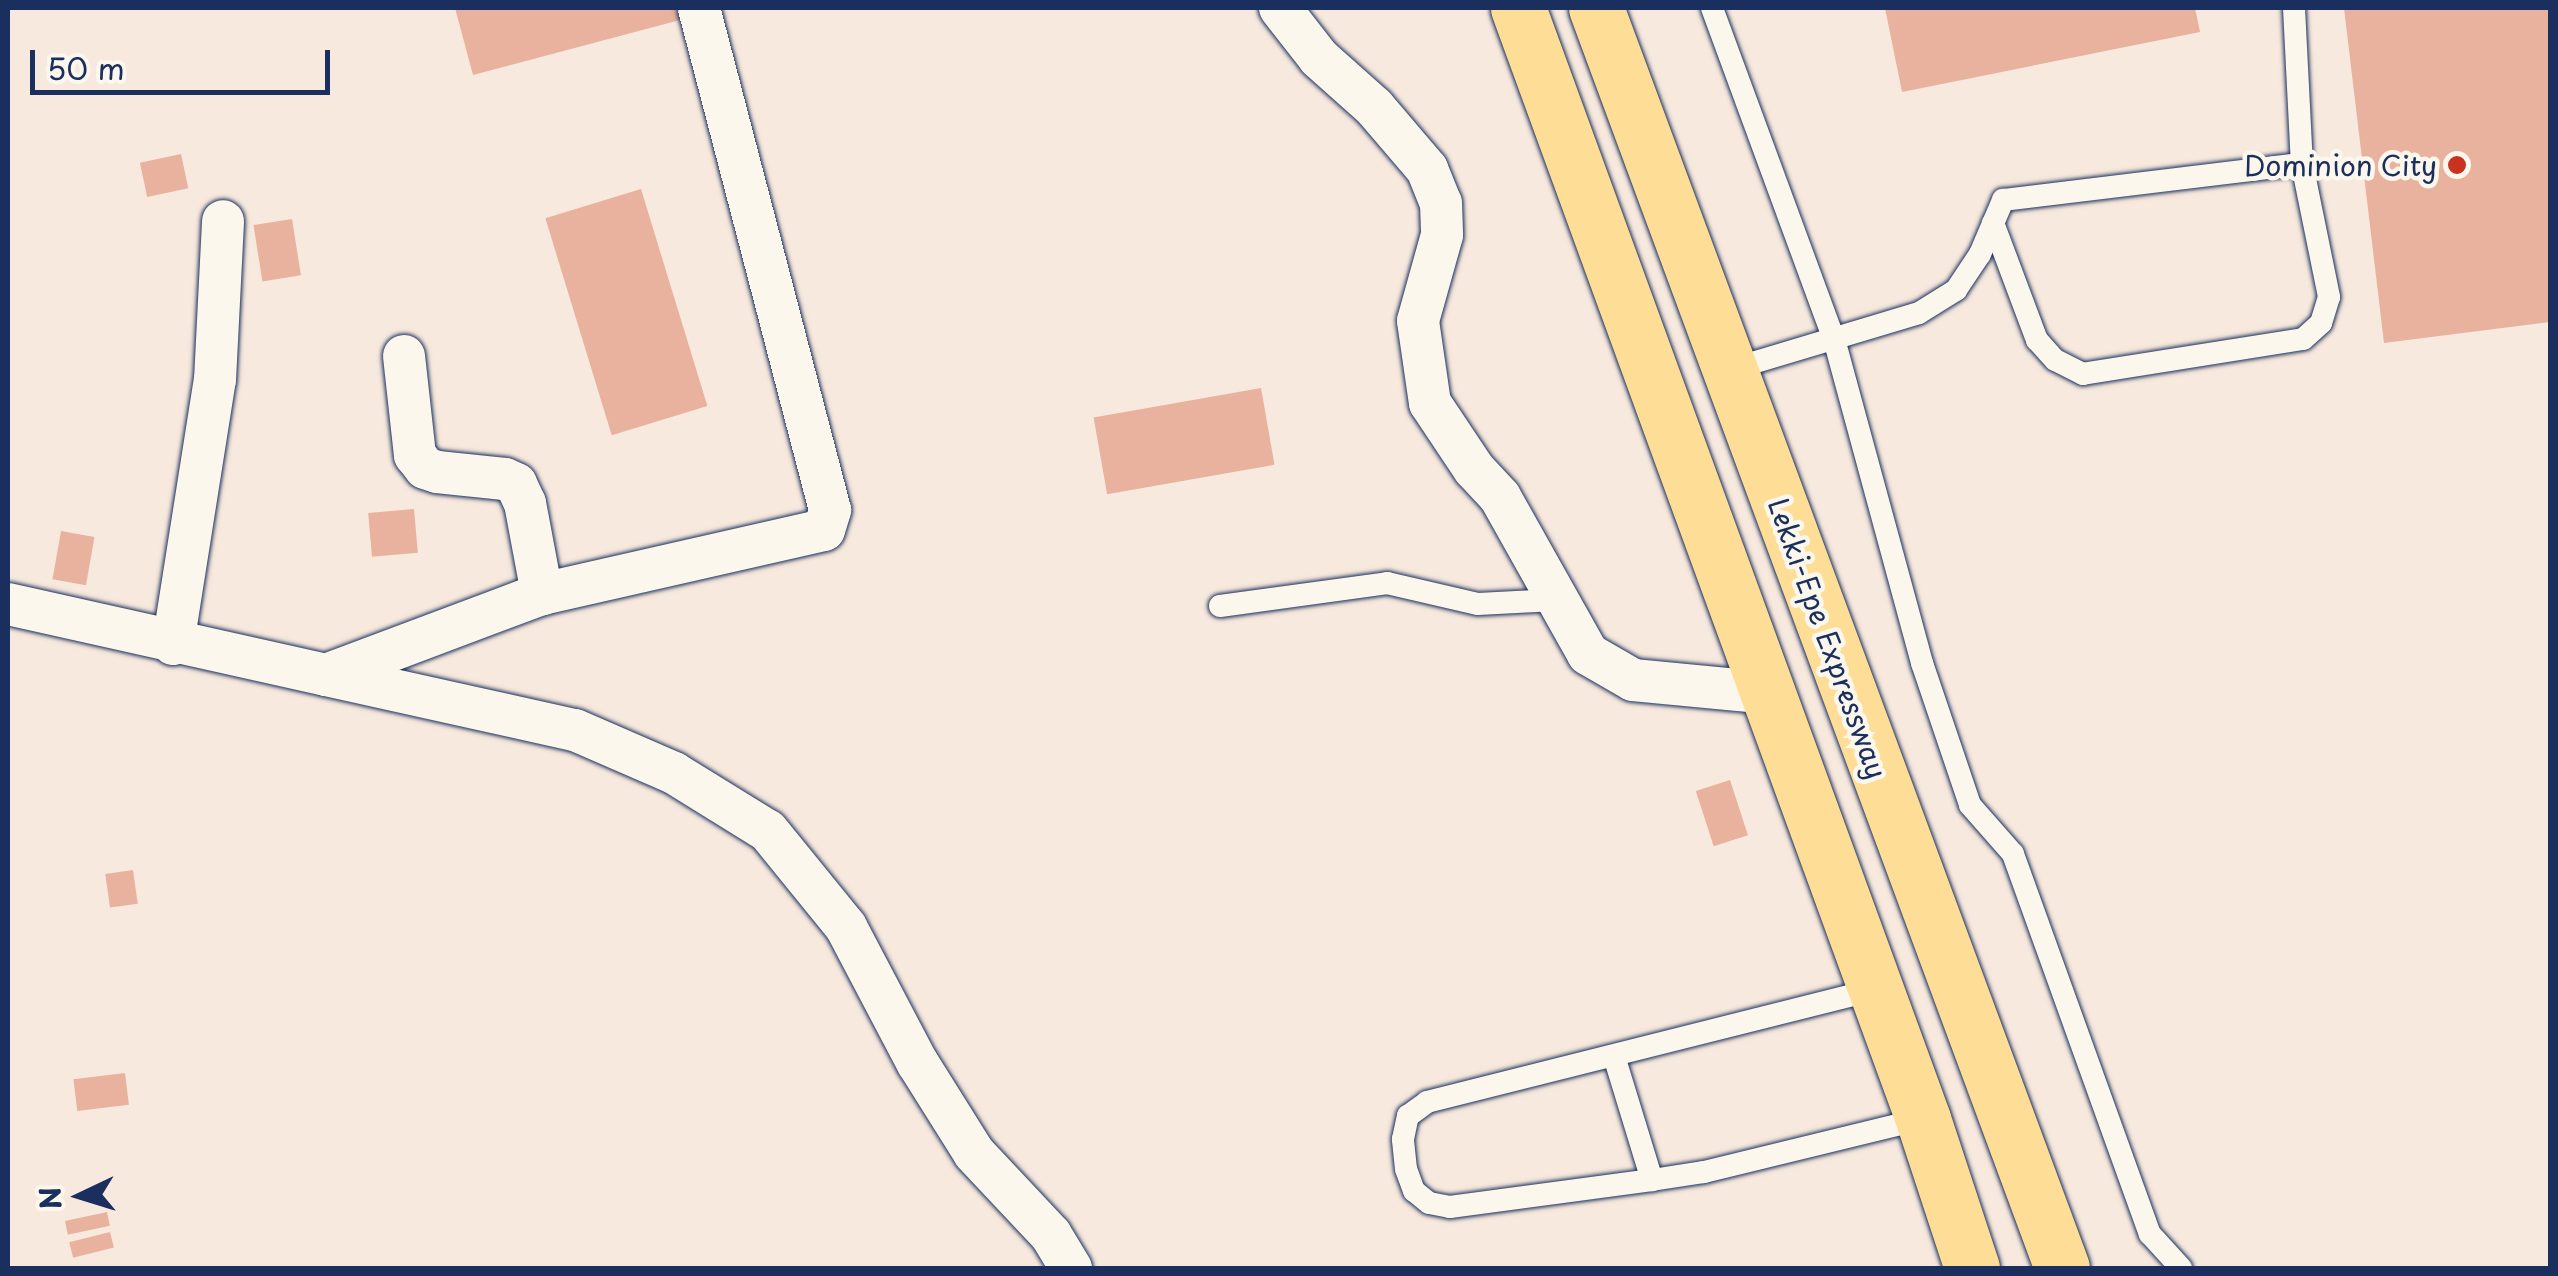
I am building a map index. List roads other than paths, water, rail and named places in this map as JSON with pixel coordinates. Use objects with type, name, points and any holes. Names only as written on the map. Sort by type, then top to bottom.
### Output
[{"type":"highway","points":[[1518,8],[1876,989],[1972,1268]]},
{"type":"highway","name":"Lekki-Epe Expressway","points":[[1596,8],[2062,1268]]},
{"type":"street","points":[[326,675],[542,594],[824,530],[830,510],[699,8]]},
{"type":"street","points":[[1280,8],[1319,58],[1374,107],[1427,169],[1441,204],[1442,235],[1418,321],[1430,403],[1474,469],[1500,497],[1588,654],[1632,680],[1769,693]]},
{"type":"street","points":[[173,644],[215,380],[223,221]]},
{"type":"street","points":[[404,356],[415,455],[425,468],[436,472],[516,484],[525,503],[542,594]]},
{"type":"street","points":[[8,604],[173,644],[575,730],[674,773],[768,831],[846,926],[917,1062],[974,1153],[1051,1235],[1071,1268]]},
{"type":"lane","points":[[1712,8],[1834,338],[1922,663],[1970,806],[2013,854],[2150,1234],[2181,1268]]},
{"type":"lane","points":[[1993,222],[2037,340],[2055,360],[2083,374],[2302,339],[2322,323],[2329,297],[2302,164],[2294,8]]},
{"type":"lane","points":[[1729,370],[1919,313],[1956,290],[2003,200],[2302,164]]},
{"type":"lane","points":[[1220,606],[1387,584],[1478,604],[1555,600]]},
{"type":"lane","points":[[1876,989],[1426,1102],[1408,1116],[1403,1139],[1406,1169],[1414,1192],[1429,1203],[1450,1208],[1652,1180],[1704,1172],[1922,1119]]},
{"type":"lane","points":[[1614,1056],[1652,1180]]},
{"type":"place","name":"Dominion City","points":[[2457,165]]}]
